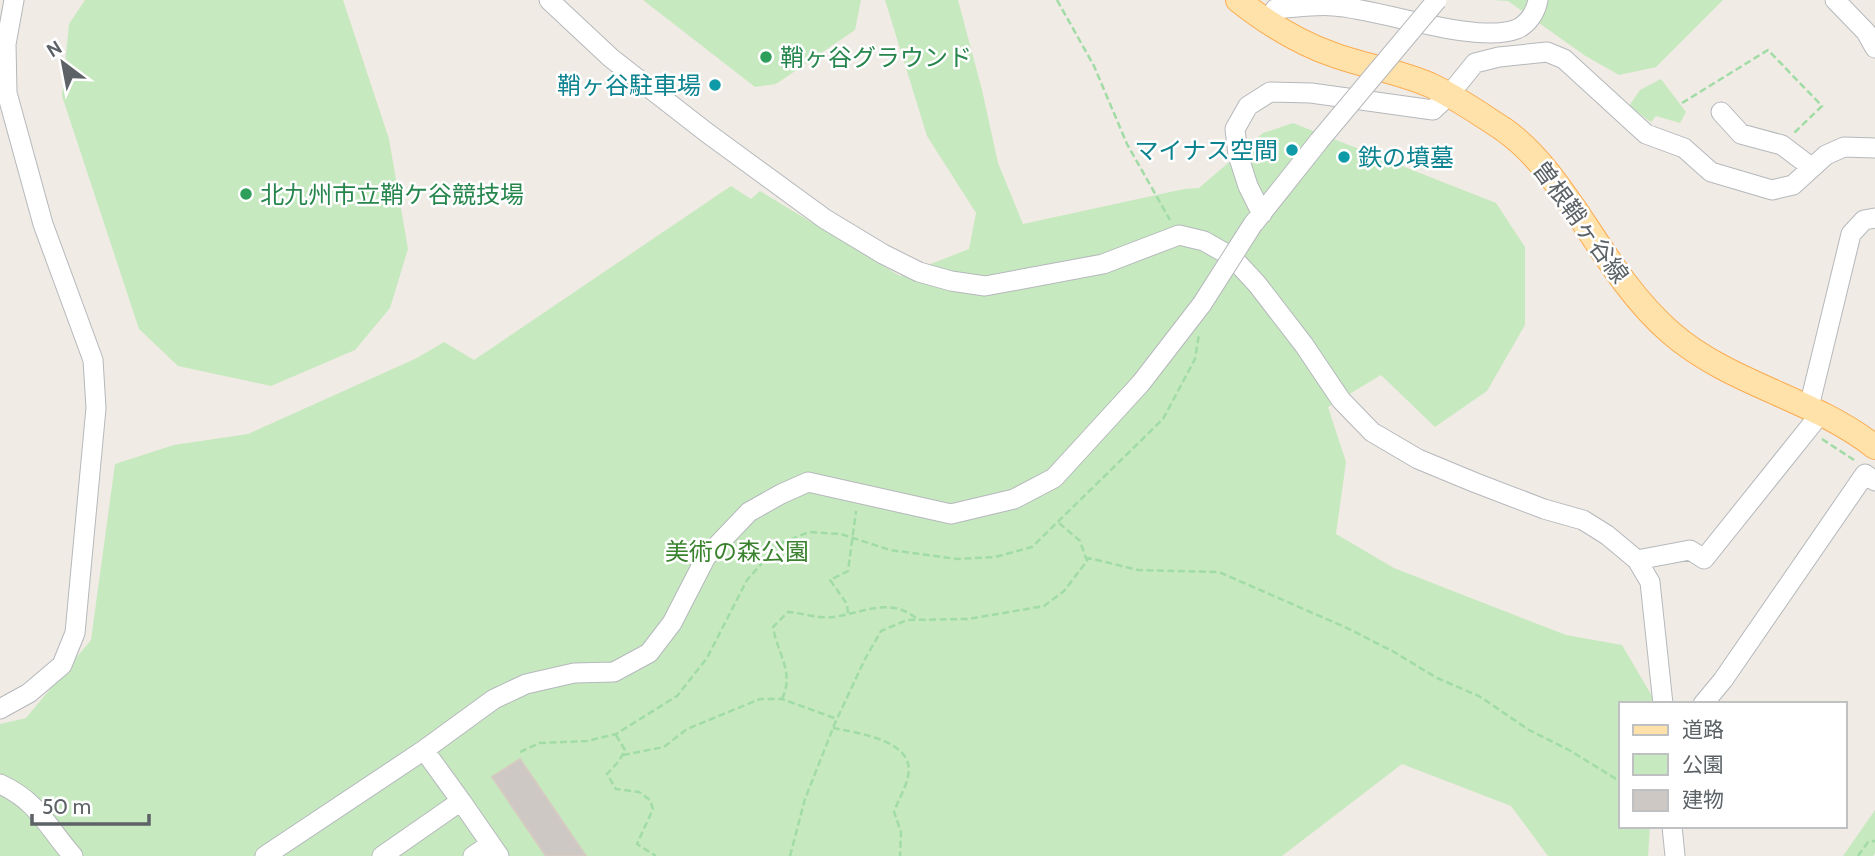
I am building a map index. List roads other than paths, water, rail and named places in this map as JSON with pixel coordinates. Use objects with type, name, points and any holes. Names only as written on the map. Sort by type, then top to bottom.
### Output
[{"type":"main road","name":"曽根鞘ヶ谷線","points":[[1238,0],[1265,21],[1332,55],[1453,90]]},
{"type":"main road","name":"曽根鞘ヶ谷線","points":[[1268,4],[1312,32],[1436,73],[1541,164],[1621,279],[1671,333],[1706,358],[1740,377],[1812,411],[1875,431]]},
{"type":"main road","name":"曽根鞘ヶ谷線","points":[[1812,411],[1869,466]]},
{"type":"street","points":[[0,709],[29,693],[62,665],[75,632],[96,408],[93,360],[43,224],[7,93],[6,44],[14,0]]},
{"type":"street","points":[[549,0],[611,58],[706,132],[825,219],[919,272],[951,281],[985,286],[1103,264],[1179,235],[1204,241],[1232,257],[1304,345],[1341,400],[1372,432],[1418,459],[1475,483],[1544,509],[1583,520],[1637,560],[1650,582],[1662,702]]},
{"type":"street","points":[[265,856],[424,750],[494,699],[526,684],[574,673],[614,672],[649,653],[673,623],[706,557],[749,512],[781,494],[808,482],[951,514],[1014,499],[1054,478],[1141,383],[1197,311],[1257,219],[1437,0]]},
{"type":"street","points":[[1268,4],[1335,3],[1453,29],[1489,33],[1519,28],[1533,15],[1538,0]]},
{"type":"street","points":[[1835,0],[1866,32],[1875,48]]},
{"type":"street","points":[[1257,219],[1238,155],[1235,129],[1248,106],[1270,92],[1311,93],[1433,110],[1475,63],[1499,57],[1547,52],[1564,59],[1646,134],[1684,148],[1711,172],[1772,190],[1793,186],[1826,155],[1844,147],[1875,148]]},
{"type":"street","points":[[1721,112],[1741,134],[1782,145],[1811,167]]},
{"type":"street","points":[[1637,560],[1690,550],[1704,559],[1812,411],[1850,234],[1864,220],[1875,218]]},
{"type":"street","points":[[1705,702],[1723,680],[1869,466]]},
{"type":"street","points":[[424,750],[495,850],[473,856]]},
{"type":"street","points":[[0,784],[25,799],[45,818],[73,856]]},
{"type":"street","points":[[382,856],[461,801]]},
{"type":"street","points":[[1672,828],[1675,856]]},
{"type":"place","name":"鞘ヶ谷グラウンド","points":[[766,57]]},
{"type":"place","name":"鞘ヶ谷駐車場","points":[[715,85]]},
{"type":"place","name":"マイナス空間","points":[[1292,150]]},
{"type":"place","name":"鉄の墳墓","points":[[1344,157]]},
{"type":"place","name":"北九州市立鞘ケ谷競技場","points":[[246,194]]},
{"type":"park label","name":"美術の森公園","points":[[737,551]]}]
